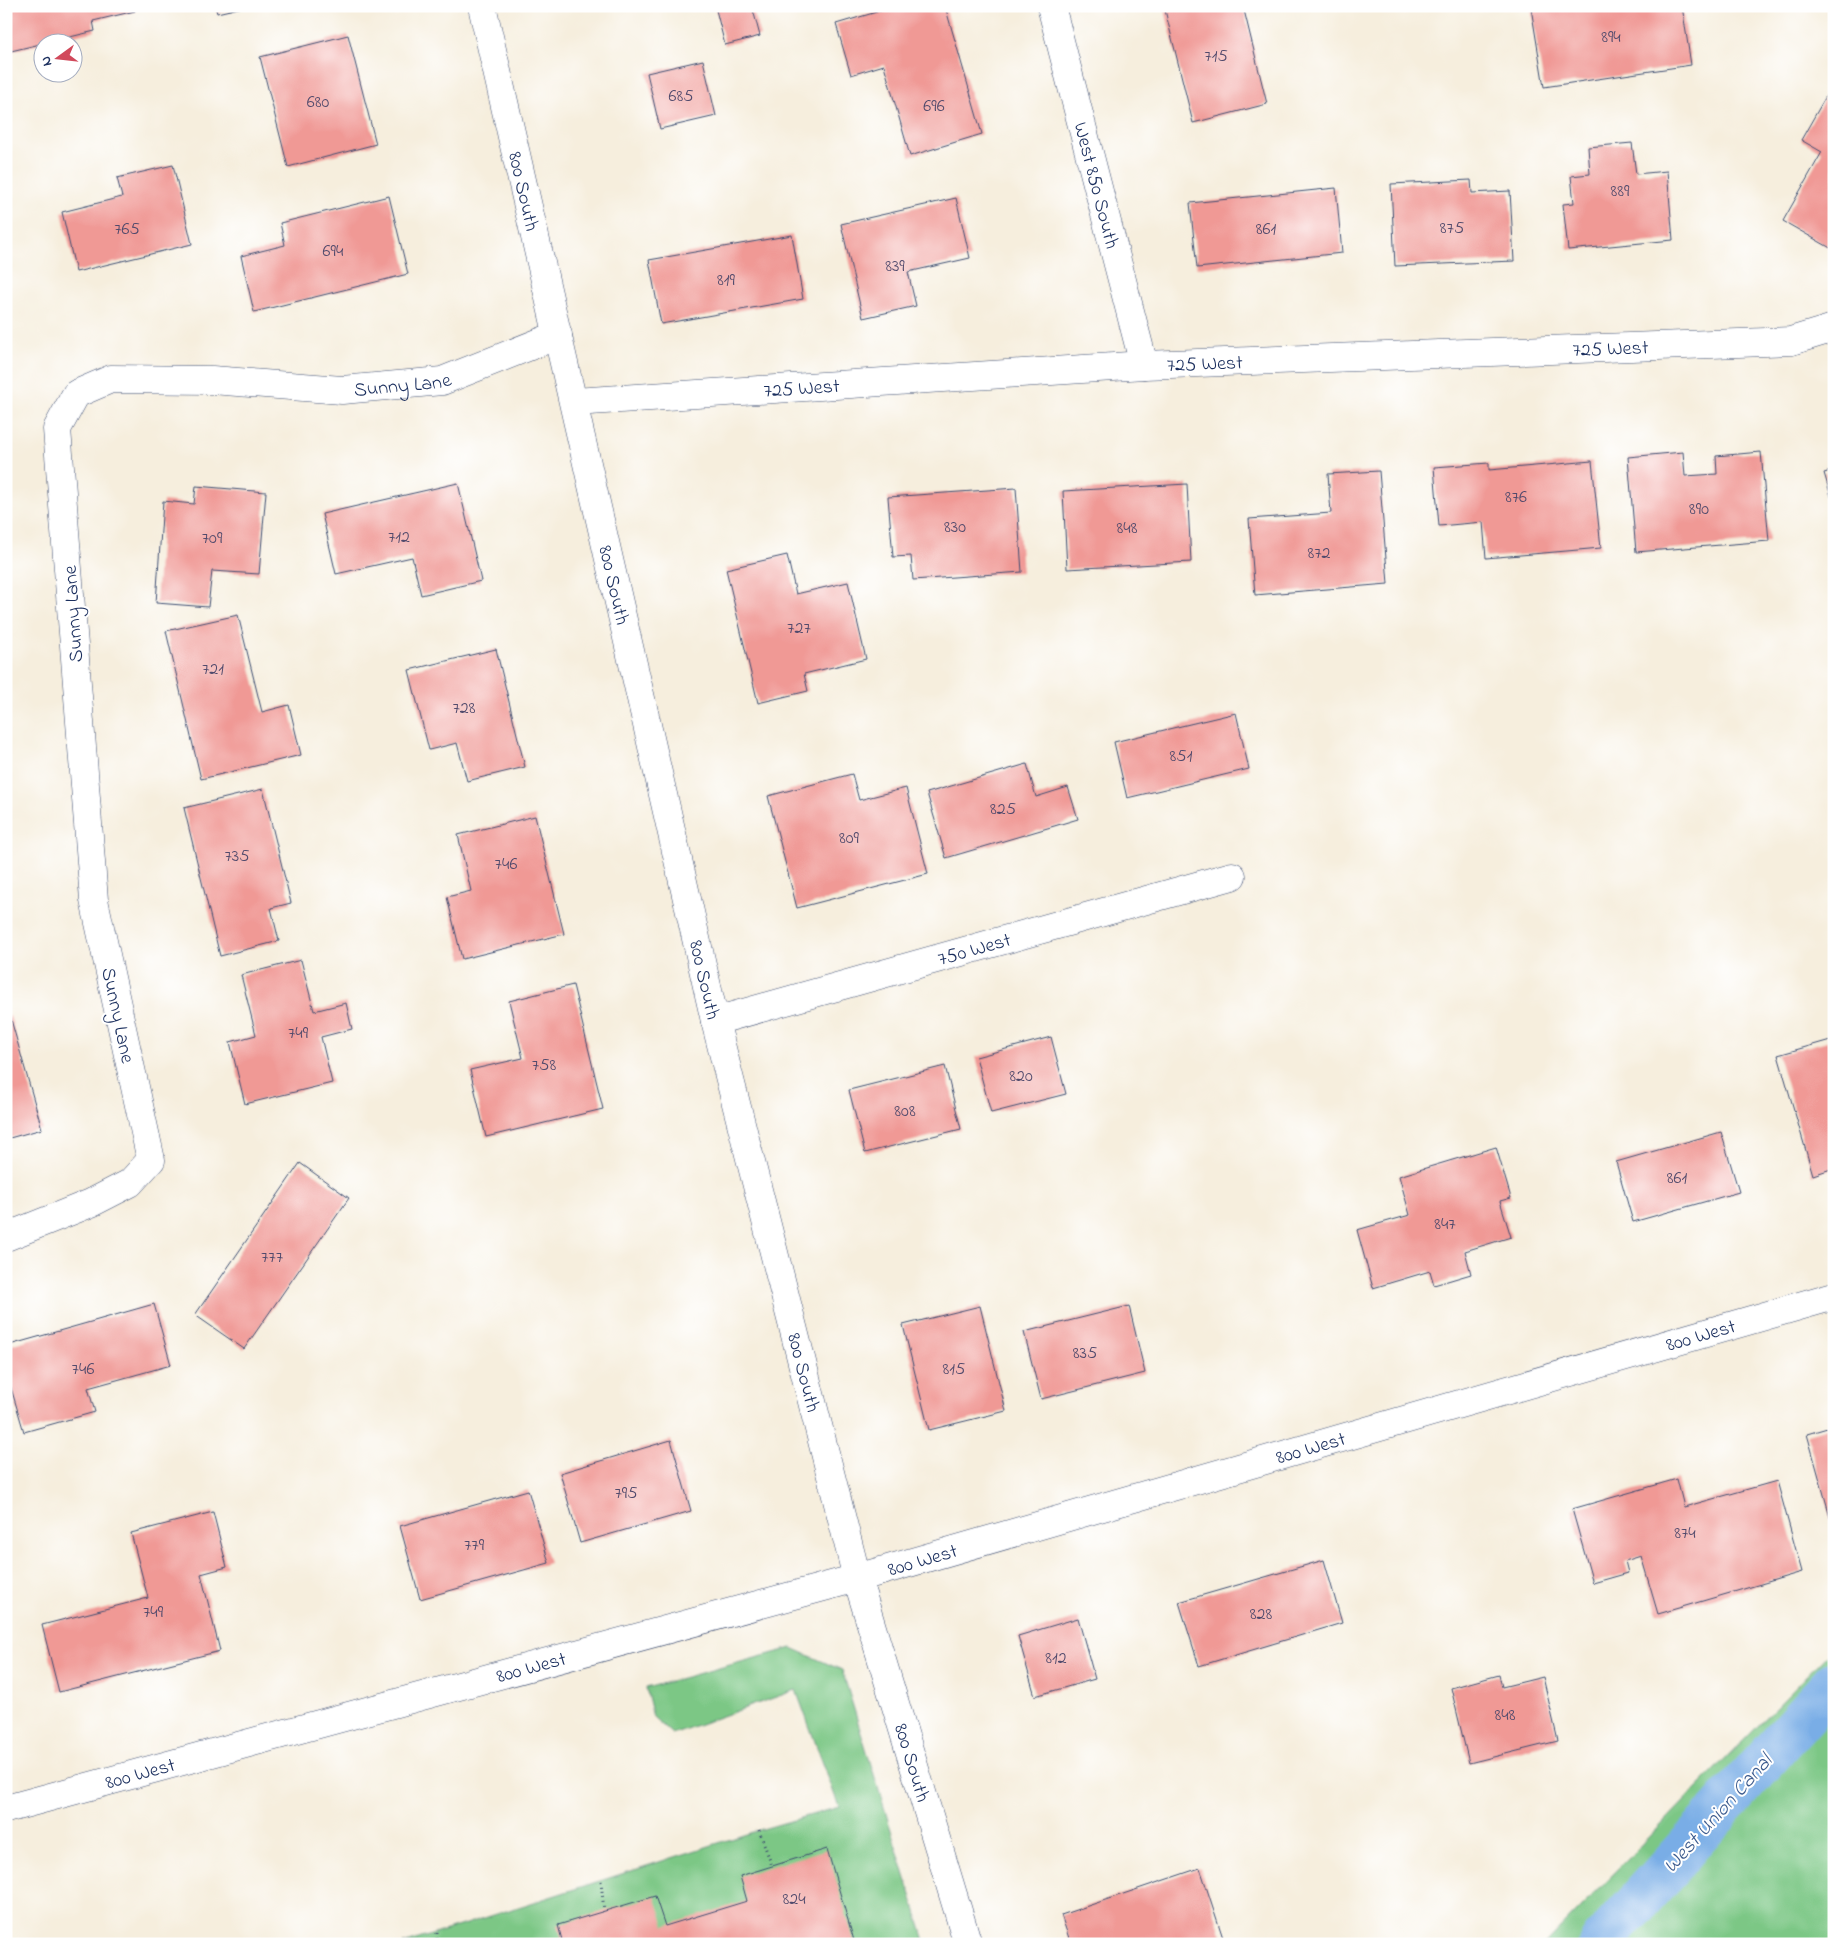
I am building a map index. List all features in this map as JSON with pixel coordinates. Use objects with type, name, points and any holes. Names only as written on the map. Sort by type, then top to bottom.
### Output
[{"type":"street","name":"800 South","points":[[482,6],[715,1022],[857,1578],[968,1944]]},
{"type":"street","name":"West 850 South","points":[[1051,6],[1144,365]]},
{"type":"street","name":"725 West","points":[[574,402],[1144,365],[1791,342],[1834,328]]},
{"type":"street","name":"Sunny Lane","points":[[6,1238],[91,1202],[130,1183],[151,1160],[94,900],[57,429],[76,394],[111,380],[212,380],[342,390],[442,380],[558,335]]},
{"type":"street","name":"750 West","points":[[715,1022],[1232,876]]},
{"type":"street","name":"800 West","points":[[6,1809],[857,1578],[1834,1296]]},
{"type":"path","points":[[759,1830],[772,1866]]},
{"type":"path","points":[[601,1882],[604,1911]]},
{"type":"path","points":[[437,1933],[437,1944]]},
{"type":"green space","points":[[792,1648],[842,1670],[926,1944],[403,1944],[759,1830],[839,1807],[796,1690],[672,1734],[653,1717],[646,1688]]},
{"type":"green space","points":[[1834,1648],[1834,1944],[1545,1944]]},
{"type":"building","points":[[6,6],[134,6],[135,11],[93,21],[95,31],[82,34],[82,32],[32,32],[32,46],[11,51],[6,34]]},
{"type":"building","points":[[215,6],[243,6],[243,7],[217,13]]},
{"type":"building","points":[[715,6],[752,6],[760,36],[725,45]]},
{"type":"building","points":[[897,6],[945,6],[982,134],[910,156],[884,65],[851,75],[836,24]]},
{"type":"building","points":[[1164,6],[1243,6],[1267,104],[1193,123]]},
{"type":"building","points":[[1540,6],[1682,6],[1691,65],[1544,87],[1531,8]]},
{"type":"building","points":[[348,35],[376,144],[288,167],[260,57]]},
{"type":"building","points":[[703,60],[716,116],[660,129],[647,73]]},
{"type":"building","points":[[1834,82],[1834,250],[1783,221],[1822,152],[1801,140]]},
{"type":"building","points":[[1632,143],[1636,174],[1667,171],[1673,240],[1568,250],[1563,204],[1574,203],[1571,176],[1590,174],[1588,147]]},
{"type":"building","points":[[173,165],[192,244],[76,272],[62,212],[122,197],[117,178]]},
{"type":"building","points":[[1471,180],[1472,193],[1510,191],[1514,261],[1395,266],[1391,184]]},
{"type":"building","points":[[1336,188],[1342,253],[1197,268],[1190,203]]},
{"type":"building","points":[[389,196],[408,274],[254,312],[241,256],[285,245],[280,223]]},
{"type":"building","points":[[956,198],[970,258],[908,272],[916,306],[863,318],[841,224]]},
{"type":"building","points":[[792,235],[803,299],[661,324],[649,260]]},
{"type":"building","points":[[1683,452],[1685,476],[1717,474],[1716,456],[1761,452],[1769,541],[1636,552],[1628,457]]},
{"type":"building","points":[[1592,461],[1601,548],[1486,558],[1483,522],[1439,526],[1434,467],[1489,463],[1489,470]]},
{"type":"building","points":[[1834,470],[1834,503],[1833,503],[1824,473]]},
{"type":"building","points":[[1379,471],[1388,584],[1255,595],[1249,519],[1331,513],[1328,474]]},
{"type":"building","points":[[458,483],[481,581],[421,595],[412,557],[336,574],[322,514]]},
{"type":"building","points":[[1187,484],[1191,562],[1067,569],[1063,491]]},
{"type":"building","points":[[196,486],[266,492],[259,574],[212,571],[208,607],[156,603],[163,501],[194,504]]},
{"type":"building","points":[[1016,488],[1022,572],[913,580],[911,556],[893,557],[888,497]]},
{"type":"building","points":[[787,555],[796,594],[848,582],[866,659],[804,674],[808,691],[758,703],[726,569]]},
{"type":"building","points":[[238,615],[262,712],[289,705],[301,755],[201,779],[166,631]]},
{"type":"building","points":[[496,649],[525,767],[467,781],[457,743],[429,750],[409,670]]},
{"type":"building","points":[[1236,713],[1249,769],[1127,798],[1114,742]]},
{"type":"building","points":[[1027,764],[1036,797],[1068,787],[1078,819],[946,858],[927,793]]},
{"type":"building","points":[[852,774],[859,800],[906,788],[928,874],[797,908],[768,796]]},
{"type":"building","points":[[263,789],[291,903],[271,908],[279,941],[220,956],[184,808]]},
{"type":"building","points":[[535,816],[564,934],[462,959],[447,897],[471,891],[458,835]]},
{"type":"building","points":[[301,960],[314,1011],[346,1003],[352,1029],[321,1037],[332,1083],[245,1104],[230,1042],[256,1035],[241,975]]},
{"type":"building","points":[[573,985],[603,1109],[486,1137],[470,1070],[523,1058],[509,1001]]},
{"type":"building","points":[[10,1016],[42,1129],[6,1139],[6,1018]]},
{"type":"building","points":[[1051,1037],[1066,1094],[991,1113],[976,1057]]},
{"type":"building","points":[[1834,1039],[1834,1168],[1813,1175],[1778,1055]]},
{"type":"building","points":[[945,1066],[961,1129],[865,1153],[849,1090]]},
{"type":"building","points":[[1721,1132],[1739,1192],[1633,1222],[1616,1162]]},
{"type":"building","points":[[1496,1147],[1511,1198],[1500,1201],[1511,1237],[1465,1251],[1471,1274],[1434,1285],[1430,1271],[1373,1288],[1357,1230],[1410,1215],[1399,1176]]},
{"type":"building","points":[[300,1163],[349,1198],[244,1349],[195,1315]]},
{"type":"building","points":[[154,1304],[171,1365],[88,1388],[95,1412],[24,1432],[6,1371],[6,1346]]},
{"type":"building","points":[[980,1306],[1006,1411],[929,1430],[903,1325]]},
{"type":"building","points":[[1129,1306],[1145,1373],[1041,1399],[1024,1332]]},
{"type":"building","points":[[1834,1426],[1834,1527],[1833,1527],[1807,1434]]},
{"type":"building","points":[[671,1440],[691,1511],[580,1543],[560,1473]]},
{"type":"building","points":[[1677,1479],[1684,1507],[1777,1481],[1802,1572],[1658,1614],[1641,1556],[1625,1561],[1628,1573],[1593,1583],[1572,1509]]},
{"type":"building","points":[[528,1490],[549,1563],[420,1599],[400,1526]]},
{"type":"building","points":[[213,1512],[227,1567],[201,1574],[220,1651],[59,1692],[42,1625],[148,1598],[131,1533]]},
{"type":"building","points":[[1324,1560],[1342,1623],[1199,1666],[1179,1602]]},
{"type":"building","points":[[1078,1618],[1095,1679],[1035,1696],[1018,1636]]},
{"type":"building","points":[[1499,1675],[1502,1687],[1543,1677],[1558,1741],[1469,1763],[1451,1688]]},
{"type":"building","points":[[827,1849],[855,1944],[563,1944],[558,1925],[655,1896],[665,1926],[747,1901],[740,1876]]},
{"type":"building","points":[[1200,1868],[1225,1944],[1071,1944],[1061,1915]]},
{"type":"waterway","name":"West Union Canal","points":[[1600,1944],[1834,1683]]}]
